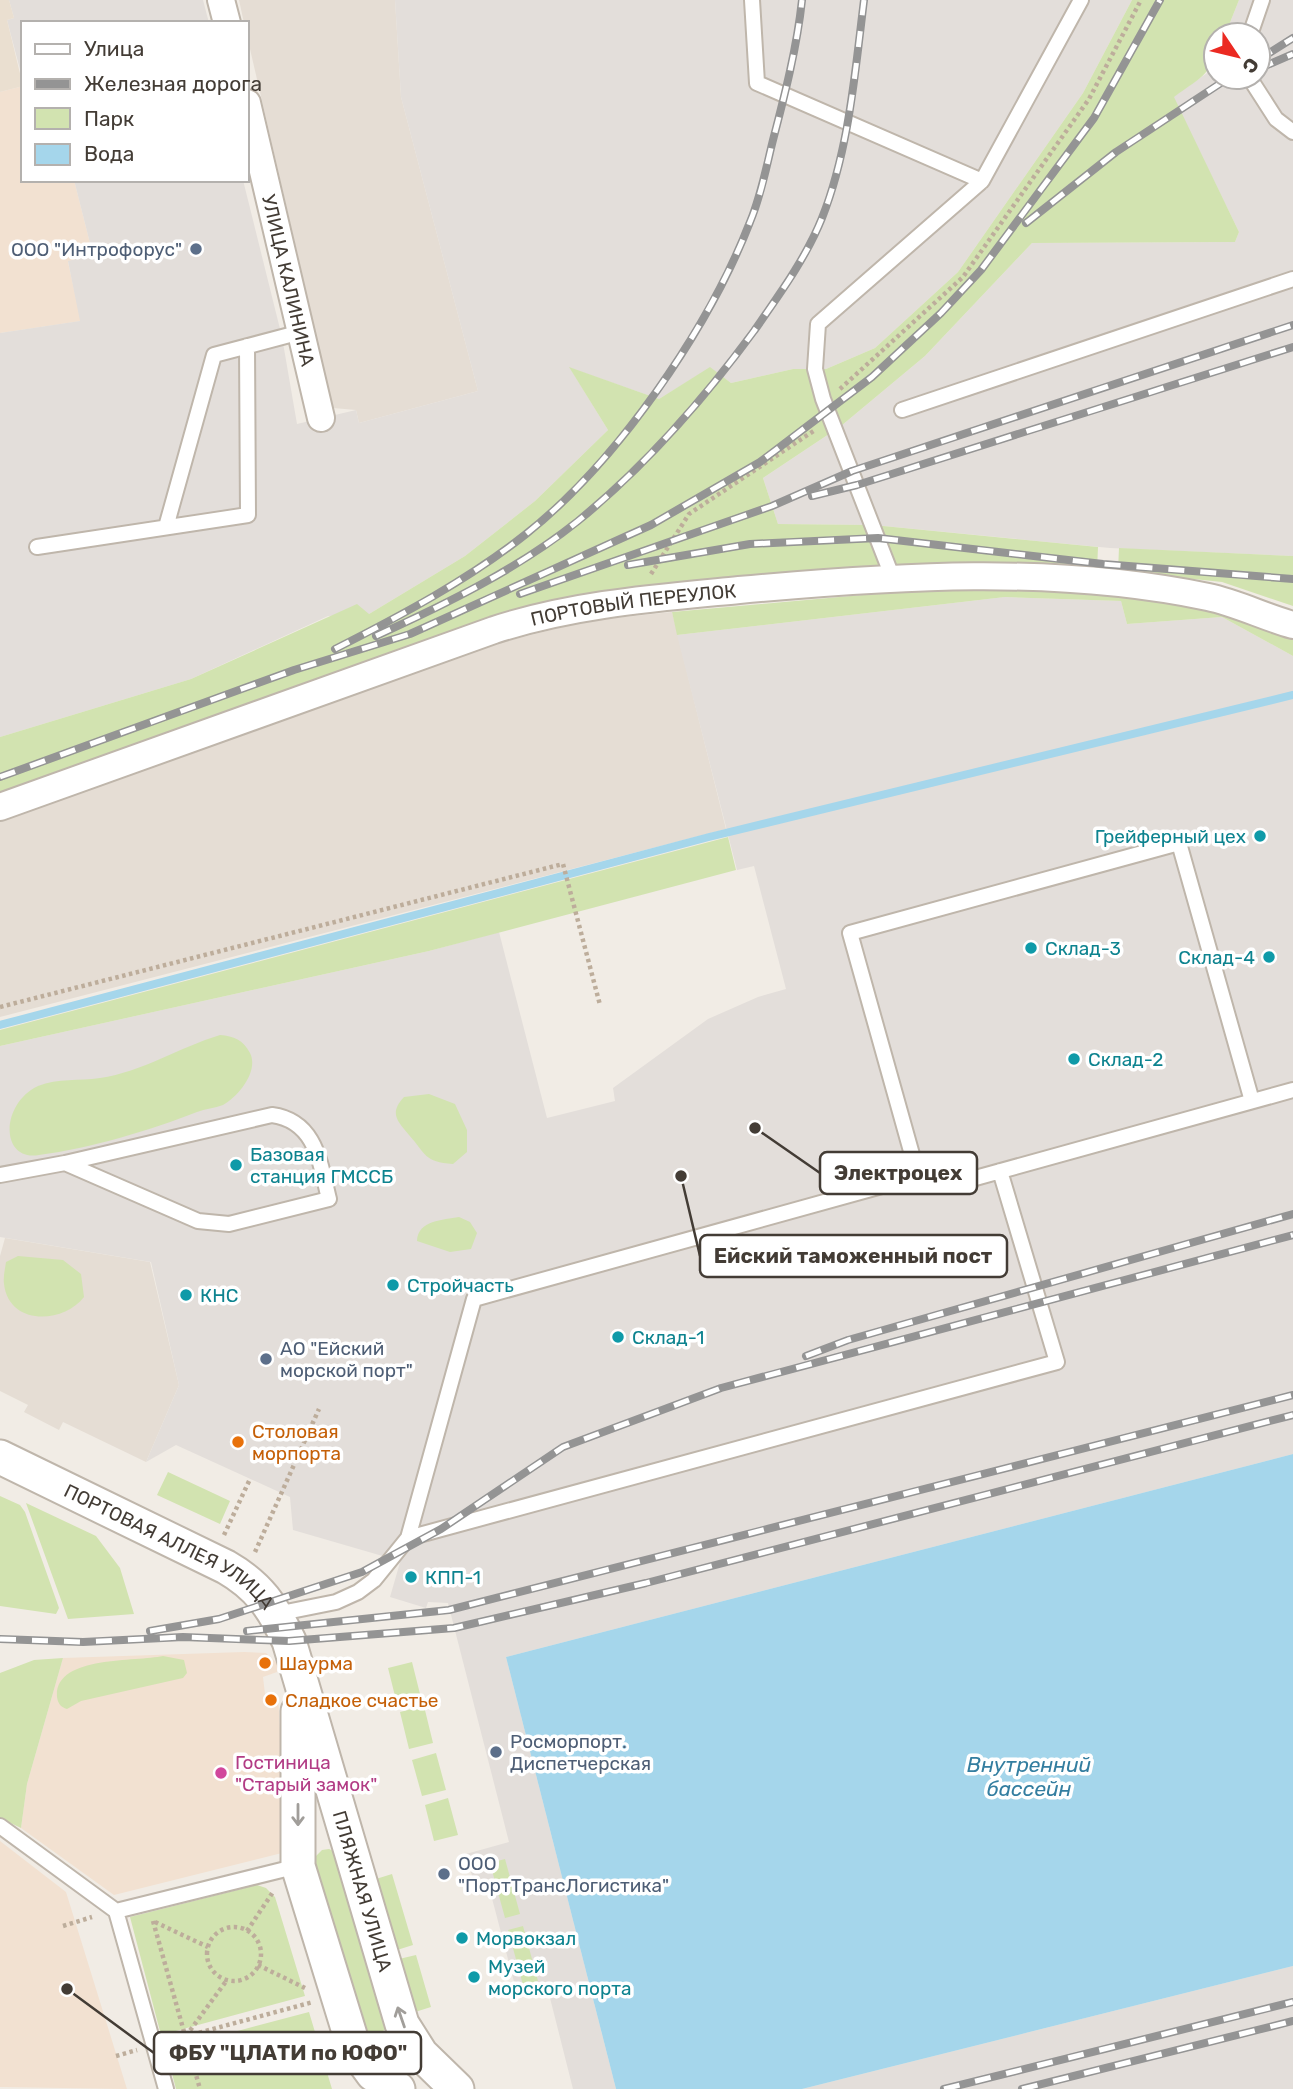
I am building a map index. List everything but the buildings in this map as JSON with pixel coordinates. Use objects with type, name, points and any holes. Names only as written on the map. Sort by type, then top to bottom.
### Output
[{"type":"street","points":[[222,0],[227,21]]},
{"type":"street","name":"УЛИЦА КАЛИНИНА","points":[[248,107],[321,418]]},
{"type":"street","name":"ПОРТОВЫЙ ПЕРЕУЛОК","points":[[0,807],[503,626],[557,613],[634,600],[892,576],[1102,581],[1206,596],[1293,625]]},
{"type":"street","name":"ПОРТОВАЯ АЛЛЕЯ УЛИЦА","points":[[0,1457],[226,1567],[261,1592],[276,1614],[289,1641],[298,1674]]},
{"type":"street","points":[[298,1674],[287,1877],[322,1992],[358,2056],[373,2074],[397,2089]]},
{"type":"street","name":"ПЛЯЖНАЯ УЛИЦА","points":[[298,1674],[402,2024],[421,2054],[457,2089]]},
{"type":"lane","points":[[752,0],[757,83],[982,181]]},
{"type":"lane","points":[[892,576],[831,419],[815,369],[818,324],[982,181],[1081,0]]},
{"type":"lane","points":[[1255,21],[1262,0]]},
{"type":"lane","points":[[1258,91],[1276,119],[1293,132]]},
{"type":"lane","points":[[902,410],[1293,279]]},
{"type":"lane","points":[[166,527],[214,355],[300,332]]},
{"type":"lane","points":[[37,547],[247,515],[247,346]]},
{"type":"lane","points":[[918,1177],[850,933],[1179,843],[1252,1101]]},
{"type":"lane","points":[[276,1614],[336,1602],[358,1592],[374,1580],[408,1538],[474,1299],[918,1177],[961,1182],[1293,1090]]},
{"type":"lane","points":[[0,1175],[65,1163],[255,1117],[280,1116],[296,1123],[313,1142],[329,1199],[229,1224],[213,1225],[198,1221],[65,1163]]},
{"type":"lane","points":[[408,1538],[1057,1362],[1000,1171]]},
{"type":"lane","points":[[0,1826],[121,1909],[166,2089]]},
{"type":"lane","points":[[121,1909],[287,1877]]},
{"type":"path","points":[[634,600],[689,514],[844,409],[838,390],[963,277],[1089,99],[1141,0]]},
{"type":"path","points":[[0,1007],[563,864],[600,1005]]},
{"type":"path","points":[[251,1560],[318,1409]]},
{"type":"path","points":[[220,1545],[250,1479]]},
{"type":"path","points":[[247,1931],[287,1877]]},
{"type":"path","points":[[121,1909],[208,1947]]},
{"type":"path","points":[[153,1921],[200,2089]]},
{"type":"path","points":[[63,1926],[75,1922]]},
{"type":"path","points":[[226,1929],[247,1931],[259,1947],[258,1965],[245,1978],[227,1980],[212,1969],[207,1956],[208,1947],[215,1936],[226,1929]]},
{"type":"path","points":[[258,1965],[322,1992]]},
{"type":"path","points":[[186,2036],[227,1980]]},
{"type":"path","points":[[116,2056],[322,1992]]},
{"type":"shaded area","points":[[0,0],[9,0],[14,18],[7,20],[21,87],[0,92]]},
{"type":"shaded area","points":[[9,0],[203,0],[208,21],[21,21],[21,73],[7,20],[14,18]]},
{"type":"shaded area","points":[[239,0],[395,0],[401,97],[478,391],[359,423],[356,410],[333,408],[248,40],[248,21],[244,21]]},
{"type":"shaded area","points":[[395,0],[1132,0],[1083,93],[958,272],[875,348],[826,369],[793,369],[731,383],[710,368],[659,399],[570,368],[608,430],[535,501],[465,556],[369,614],[328,616],[191,679],[0,737],[0,333],[80,321],[68,261],[93,255],[75,182],[243,182],[282,337],[297,424],[356,410],[359,423],[478,391],[401,97]]},
{"type":"shaded area","points":[[1239,0],[1293,0],[1293,556],[1110,548],[873,525],[778,524],[763,478],[841,426],[925,356],[1032,243],[1235,242],[1239,232],[1173,97],[1202,77],[1202,91],[1272,91],[1272,21],[1231,21]]},
{"type":"shaded area","points":[[21,87],[21,182],[75,182],[93,255],[68,262],[81,321],[0,333],[0,92]]},
{"type":"shaded area","name":"АО \"Ейский морской порт\"","points":[[1005,597],[1121,601],[1127,624],[1222,617],[1293,656],[1293,1454],[506,1657],[616,2089],[573,2089],[548,1990],[518,1997],[489,1887],[476,1890],[466,1854],[509,1842],[448,1603],[428,1602],[426,1608],[390,1597],[401,1559],[389,1552],[386,1557],[293,1530],[290,1497],[176,1445],[146,1462],[179,1385],[151,1262],[0,1237],[0,1046],[429,951],[499,932],[547,1118],[615,1101],[613,1088],[708,1019],[758,997],[786,989],[754,866],[737,870],[677,635]]},
{"type":"shaded area","points":[[672,612],[726,829],[0,1017],[0,820],[475,649],[587,621]]},
{"type":"shaded area","points":[[5,1238],[150,1262],[179,1385],[146,1462],[63,1422],[59,1430],[24,1412],[28,1405],[0,1391],[0,1256]]},
{"type":"shaded area","points":[[266,1653],[277,1663],[277,1672],[263,1677],[265,1694],[274,1693],[278,1697],[287,1844],[282,1853],[114,1895],[21,1828],[27,1784],[63,1658]]},
{"type":"shaded area","points":[[0,1841],[66,1892],[127,2089],[0,2087]]},
{"type":"shaded area","points":[[1293,1966],[1293,2089],[802,2089]]},
{"type":"green space","points":[[1132,0],[1239,0],[1231,21],[1202,21],[1202,76],[1174,97],[1239,232],[1235,242],[1032,243],[925,356],[841,426],[763,478],[778,524],[873,525],[1098,547],[1097,570],[545,604],[0,796],[0,737],[191,679],[357,604],[369,614],[465,556],[535,501],[608,430],[569,367],[659,399],[710,367],[731,383],[793,369],[826,369],[875,348],[958,272],[1083,93]]},
{"type":"green space","points":[[1119,548],[1293,556],[1293,606],[1222,582],[1118,571]]},
{"type":"green space","points":[[906,591],[1092,591],[1227,613],[1293,639],[1293,656],[1222,617],[1127,624],[1121,601],[1005,597],[677,635],[672,612]]},
{"type":"green space","points":[[728,837],[736,870],[429,951],[0,1046],[0,1030]]},
{"type":"green space","points":[[220,1035],[241,1042],[252,1060],[246,1082],[235,1096],[223,1105],[120,1138],[59,1152],[26,1155],[17,1150],[12,1141],[11,1118],[17,1105],[26,1094],[38,1086],[116,1075]]},
{"type":"green space","points":[[429,1094],[455,1104],[467,1130],[467,1152],[453,1164],[426,1156],[396,1117],[399,1103],[404,1097]]},
{"type":"green space","points":[[459,1217],[470,1222],[477,1233],[471,1249],[450,1252],[417,1241],[418,1234],[427,1225]]},
{"type":"green space","points":[[18,1256],[63,1260],[81,1274],[84,1297],[75,1306],[51,1316],[26,1314],[16,1308],[8,1298],[4,1279],[6,1262]]},
{"type":"green space","points":[[168,1472],[230,1501],[220,1524],[157,1495]]},
{"type":"green space","points":[[0,1496],[20,1505],[25,1512],[59,1608],[56,1614],[0,1606]]},
{"type":"green space","points":[[26,1503],[96,1536],[120,1568],[134,1614],[68,1619]]},
{"type":"green space","points":[[163,1656],[184,1660],[187,1673],[183,1678],[81,1701],[67,1709],[58,1702],[60,1683],[68,1674],[82,1667]]},
{"type":"green space","points":[[63,1658],[27,1784],[21,1828],[0,1818],[0,1673],[34,1660]]},
{"type":"green space","points":[[412,1662],[421,1698],[397,1704],[388,1668]]},
{"type":"green space","points":[[424,1706],[433,1743],[409,1749],[400,1712]]},
{"type":"green space","points":[[436,1753],[446,1790],[422,1796],[412,1760]]},
{"type":"green space","points":[[448,1798],[458,1835],[434,1841],[425,1805]]},
{"type":"green space","points":[[322,1850],[336,1852],[388,2027],[378,2035],[364,2034],[313,1859]]},
{"type":"green space","points":[[505,1859],[520,1914],[505,1918],[490,1863]]},
{"type":"green space","points":[[392,1874],[413,1945],[397,1950],[376,1879]]},
{"type":"green space","points":[[257,1885],[266,1888],[275,1897],[305,1996],[161,2035],[130,1917]]},
{"type":"green space","points":[[523,1926],[538,1981],[523,1985],[508,1930]]},
{"type":"green space","points":[[416,1955],[431,2007],[415,2012],[399,1959]]},
{"type":"green space","points":[[309,2012],[332,2089],[176,2089],[166,2050]]},
{"type":"water","name":"Внутренний бассейн","points":[[1293,1454],[1293,1966],[802,2089],[616,2089],[506,1657]]},
{"type":"waterway","points":[[0,1025],[709,837],[1293,695]]},
{"type":"railway","points":[[335,649],[457,582],[526,534],[593,470],[656,392],[710,306],[754,212],[790,70],[802,0]]},
{"type":"railway","points":[[376,636],[506,570],[578,521],[650,455],[694,407],[735,356],[791,276],[822,218],[845,138],[864,0]]},
{"type":"railway","points":[[0,777],[294,670],[410,634],[651,525],[760,462],[872,377],[941,313],[981,270],[1094,118],[1160,0]]},
{"type":"railway","points":[[1272,51],[1293,38]]},
{"type":"railway","points":[[1272,63],[1293,54]]},
{"type":"railway","points":[[1026,223],[1116,152],[1209,91]]},
{"type":"railway","points":[[520,594],[772,506],[852,471],[1293,325]]},
{"type":"railway","points":[[812,496],[857,485],[1293,347]]},
{"type":"railway","points":[[628,565],[750,544],[878,538],[1103,564],[1293,579]]},
{"type":"railway","points":[[806,1356],[848,1340],[1293,1214]]},
{"type":"railway","points":[[150,1631],[219,1619],[362,1572],[441,1529],[563,1447],[721,1388],[1293,1235]]},
{"type":"railway","points":[[247,1631],[449,1610],[1293,1395]]},
{"type":"railway","points":[[0,1639],[83,1642],[183,1637],[289,1641],[454,1628],[646,1583],[1293,1415]]},
{"type":"railway","points":[[944,2089],[1293,2002]]},
{"type":"railway","points":[[1022,2089],[1293,2021]]},
{"type":"place","name":"ООО \"Интрофорус\"","points":[[196,249]]},
{"type":"place","name":"Грейферный цех","points":[[1260,836]]},
{"type":"place","name":"Склад-3","points":[[1031,948]]},
{"type":"place","name":"Склад-4","points":[[1269,957]]},
{"type":"place","name":"Склад-2","points":[[1074,1059]]},
{"type":"place","name":"Электроцех","points":[[755,1128]]},
{"type":"place","name":"Базовая станция ГМССБ","points":[[236,1165]]},
{"type":"place","name":"Ейский таможенный пост","points":[[681,1176]]},
{"type":"place","name":"Стройчасть","points":[[393,1285]]},
{"type":"place","name":"КНС","points":[[186,1295]]},
{"type":"place","name":"Склад-1","points":[[618,1337]]},
{"type":"place","name":"АО \"Ейский морской порт\"","points":[[266,1359]]},
{"type":"place","name":"Столовая морпорта","points":[[238,1442]]},
{"type":"place","name":"КПП-1","points":[[411,1577]]},
{"type":"place","name":"Шаурма","points":[[265,1663]]},
{"type":"place","name":"Сладкое счастье","points":[[271,1700]]},
{"type":"place","name":"Росморпорт. Диспетчерская","points":[[496,1752]]},
{"type":"place","name":"Гостиница \"Старый замок\"","points":[[221,1773]]},
{"type":"place","name":"ООО \"ПортТрансЛогистика\"","points":[[444,1874]]},
{"type":"place","name":"Морвокзал","points":[[462,1938]]},
{"type":"place","name":"Музей морского порта","points":[[474,1977]]},
{"type":"place","name":"ФБУ \"ЦЛАТИ по ЮФО\"","points":[[67,1989]]}]
